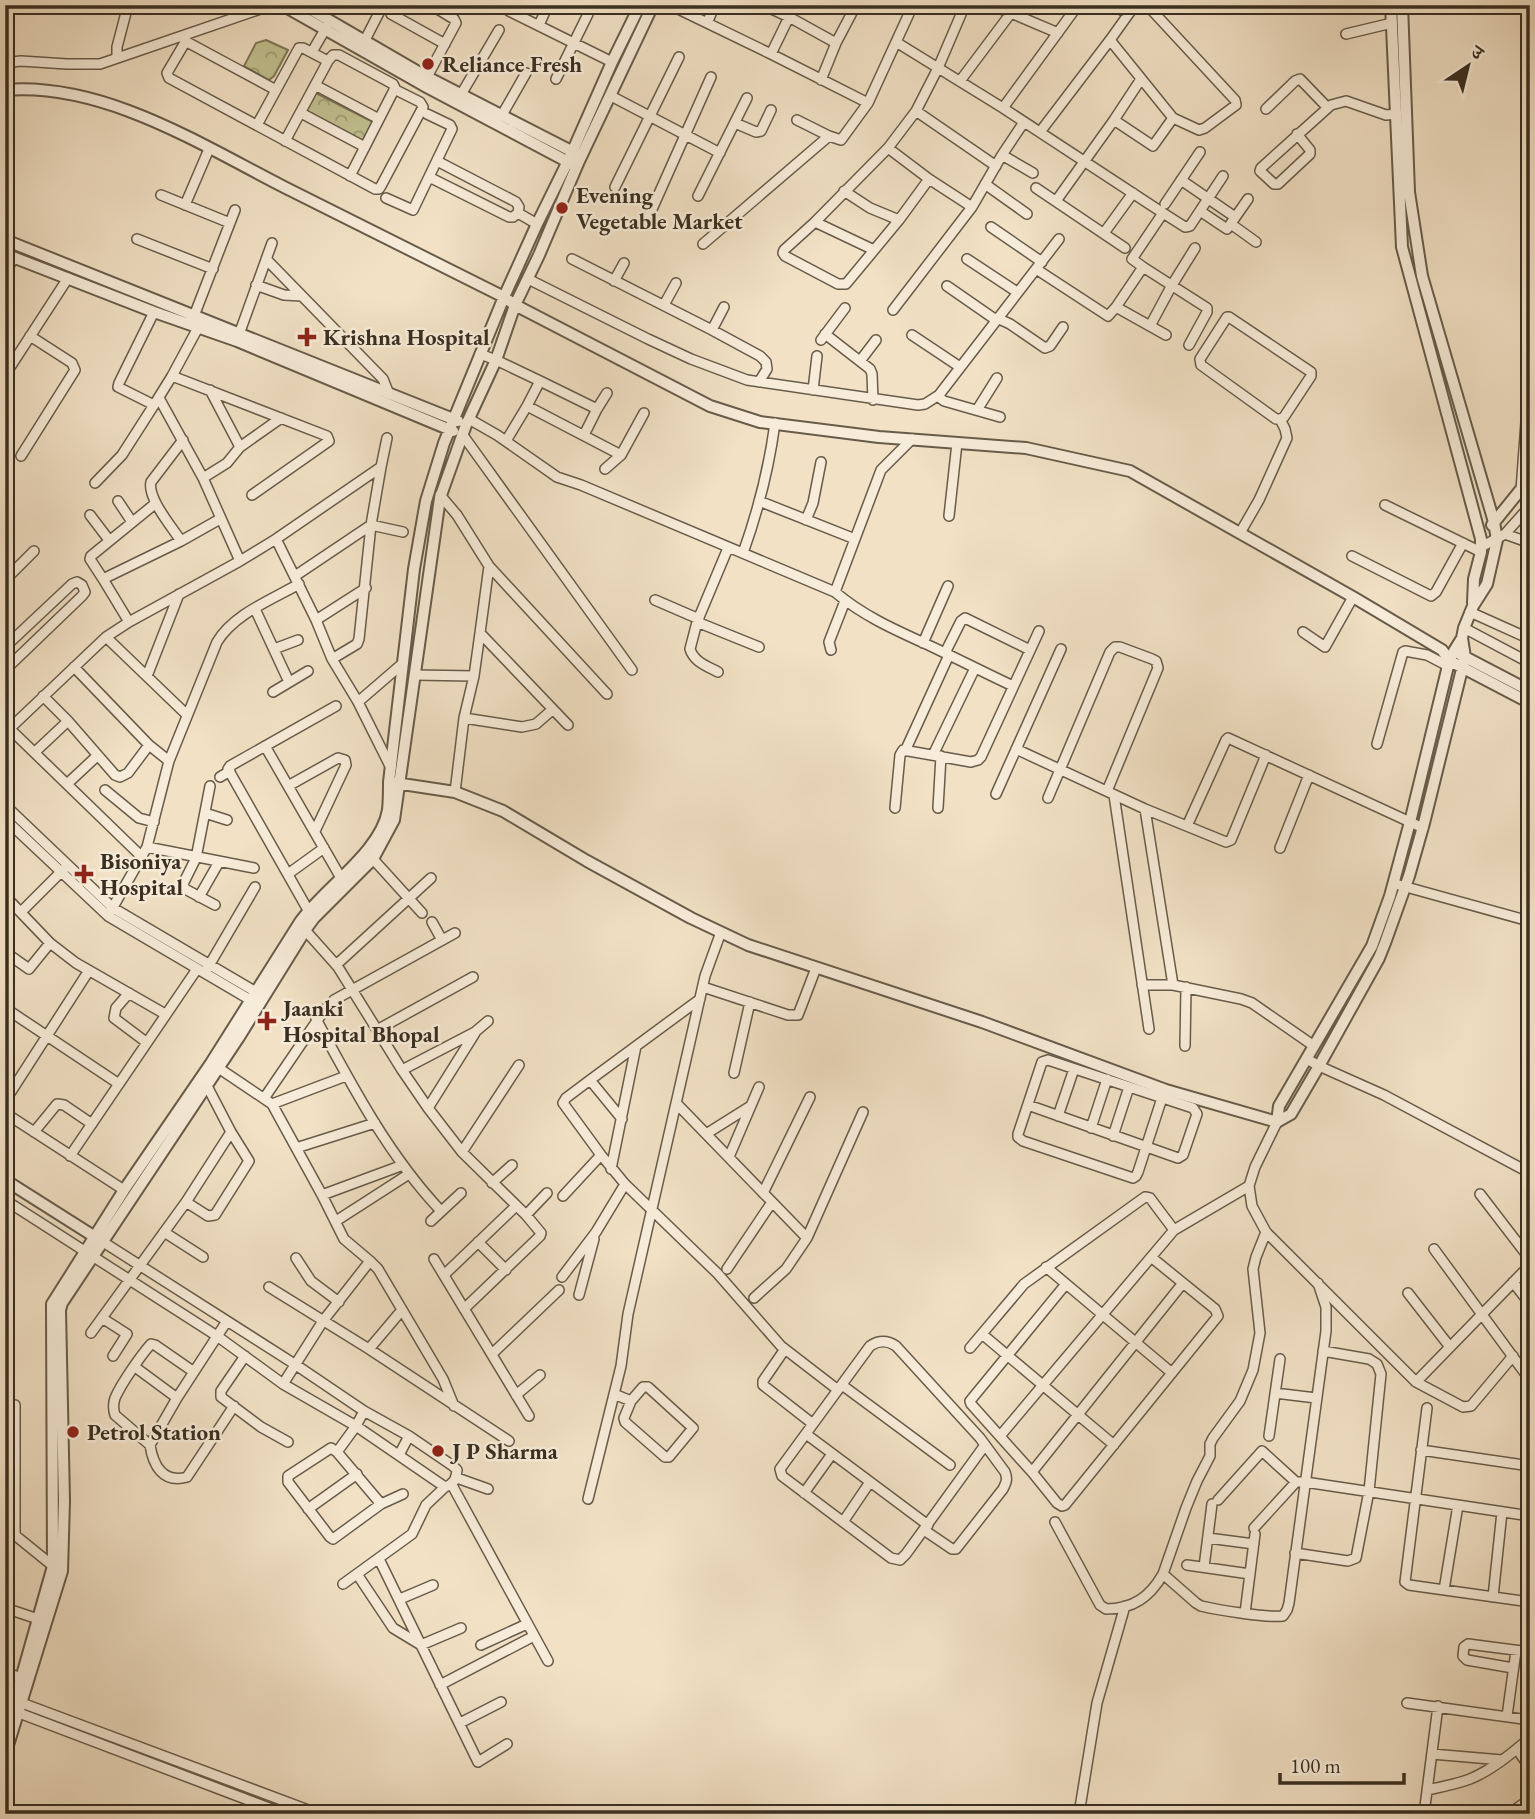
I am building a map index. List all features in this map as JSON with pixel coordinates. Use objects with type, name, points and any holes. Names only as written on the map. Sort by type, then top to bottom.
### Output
[{"type":"street","points":[[117,58],[117,47],[128,5]]},
{"type":"street","points":[[272,5],[100,64],[12,62],[8,69],[6,89],[38,89],[83,96],[150,119],[504,297],[710,406],[760,422],[878,437],[1026,449],[1130,471],[1242,529],[1451,659],[1530,703]]},
{"type":"street","points":[[282,5],[364,42],[459,98],[502,115],[574,159]]},
{"type":"street","points":[[303,5],[327,25],[574,159]]},
{"type":"street","points":[[364,42],[383,5]]},
{"type":"street","points":[[427,77],[456,23],[456,20],[431,5]]},
{"type":"street","points":[[505,5],[509,11],[612,62]]},
{"type":"street","points":[[539,25],[548,5]]},
{"type":"street","points":[[5,1728],[62,1571],[64,1501],[52,1305],[217,1068],[308,910],[365,852],[378,834],[394,783],[415,675],[440,495],[466,426],[496,360],[515,305],[528,279],[612,62],[640,5]]},
{"type":"street","points":[[391,768],[414,569],[426,501],[451,424],[537,223],[611,96],[653,5]]},
{"type":"street","points":[[670,5],[868,103]]},
{"type":"street","points":[[707,23],[715,5]]},
{"type":"street","points":[[763,5],[836,43]]},
{"type":"street","points":[[821,80],[856,5]]},
{"type":"street","points":[[797,120],[841,140],[868,103],[913,5]]},
{"type":"street","points":[[929,179],[846,284],[838,284],[783,253],[888,148],[916,111],[965,5]]},
{"type":"street","points":[[990,5],[1058,33]]},
{"type":"street","points":[[1003,108],[1078,5]]},
{"type":"street","points":[[1110,5],[1128,13]]},
{"type":"street","points":[[1040,132],[1135,5]]},
{"type":"street","points":[[1110,40],[1173,118],[1199,130],[1236,105],[1236,100],[1147,5]]},
{"type":"street","points":[[1391,5],[1402,247],[1481,546]]},
{"type":"street","points":[[1402,5],[1409,192],[1422,276],[1494,522],[1501,537],[1487,584],[1471,609]]},
{"type":"street","points":[[960,81],[1011,13]]},
{"type":"street","points":[[391,14],[445,44]]},
{"type":"street","points":[[556,79],[589,14]]},
{"type":"street","points":[[771,54],[789,17]]},
{"type":"street","points":[[1346,34],[1392,23]]},
{"type":"street","points":[[312,52],[327,25]]},
{"type":"street","points":[[459,98],[499,30]]},
{"type":"street","points":[[276,90],[187,42],[167,73],[169,78],[375,189],[380,188],[423,107],[421,102],[394,89]]},
{"type":"street","points":[[896,42],[1133,193],[1164,209],[1188,228],[1223,176]]},
{"type":"street","points":[[257,125],[298,50],[303,48],[328,61]]},
{"type":"street","points":[[285,141],[333,55],[339,55],[393,83],[394,89],[351,176]]},
{"type":"street","points":[[615,187],[679,57]]},
{"type":"street","points":[[502,115],[526,73]]},
{"type":"street","points":[[649,216],[711,78]]},
{"type":"street","points":[[1056,201],[1141,79]]},
{"type":"street","points":[[1266,109],[1300,79],[1327,107]]},
{"type":"street","points":[[315,85],[379,119]]},
{"type":"street","points":[[611,96],[719,153]]},
{"type":"street","points":[[698,196],[747,98]]},
{"type":"street","points":[[1297,134],[1310,154],[1278,184],[1274,184],[1260,169],[1297,134],[1327,107],[1346,101],[1386,115],[1397,114]]},
{"type":"street","points":[[734,122],[755,132],[761,131],[771,110]]},
{"type":"street","points":[[916,111],[996,166]]},
{"type":"street","points":[[300,113],[365,147]]},
{"type":"street","points":[[386,198],[413,210],[437,161],[452,127],[427,114]]},
{"type":"street","points":[[1114,120],[1153,146],[1173,118]]},
{"type":"street","points":[[893,310],[972,207],[1024,122]]},
{"type":"street","points":[[702,244],[829,136]]},
{"type":"street","points":[[888,148],[972,207]]},
{"type":"street","points":[[185,205],[209,149]]},
{"type":"street","points":[[1189,345],[1208,310],[1133,260],[1133,257],[1200,152]]},
{"type":"street","points":[[1002,155],[1033,173]]},
{"type":"street","points":[[429,177],[509,217],[518,213],[516,202],[437,161]]},
{"type":"street","points":[[1181,180],[1208,199],[1256,242]]},
{"type":"street","points":[[985,184],[1027,214]]},
{"type":"street","points":[[1036,188],[1125,248]]},
{"type":"street","points":[[844,191],[870,208],[899,220]]},
{"type":"street","points":[[1104,233],[1133,193]]},
{"type":"street","points":[[161,195],[230,223]]},
{"type":"street","points":[[1200,211],[1225,229],[1248,199]]},
{"type":"street","points":[[95,483],[122,455],[172,376],[198,321],[212,269],[235,210]]},
{"type":"street","points":[[518,213],[537,223]]},
{"type":"street","points":[[816,222],[874,250]]},
{"type":"street","points":[[991,227],[1105,315],[1110,315],[1143,267]]},
{"type":"street","points":[[137,239],[212,269]]},
{"type":"street","points":[[528,279],[691,359],[742,379],[921,405],[939,395],[1059,239]]},
{"type":"street","points":[[5,240],[451,424],[466,426],[506,441],[558,477],[835,592],[890,628],[1013,686]]},
{"type":"street","points":[[238,337],[272,243]]},
{"type":"street","points":[[1150,326],[1195,248]]},
{"type":"street","points":[[5,272],[10,256],[154,312],[198,321]]},
{"type":"street","points":[[265,259],[383,379],[389,394]]},
{"type":"street","points":[[572,259],[763,359],[767,369],[759,382]]},
{"type":"street","points":[[967,259],[1017,292]]},
{"type":"street","points":[[614,281],[624,263]]},
{"type":"street","points":[[5,375],[68,278]]},
{"type":"street","points":[[664,305],[676,283]]},
{"type":"street","points":[[256,285],[284,295],[302,296]]},
{"type":"street","points":[[947,286],[1045,348],[1050,346],[1063,327]]},
{"type":"street","points":[[712,330],[724,307]]},
{"type":"street","points":[[1116,307],[1166,335]]},
{"type":"street","points":[[845,308],[823,337],[872,371],[873,400]]},
{"type":"street","points":[[154,312],[118,385],[157,402],[183,440],[203,478],[240,561]]},
{"type":"street","points":[[1227,317],[1311,372],[1284,417],[1280,419],[1276,419],[1201,365],[1200,359],[1227,317]]},
{"type":"street","points":[[912,335],[960,367]]},
{"type":"street","points":[[21,456],[75,368],[72,363],[30,336]]},
{"type":"street","points":[[238,337],[389,394],[451,424]]},
{"type":"street","points":[[860,361],[876,340]]},
{"type":"street","points":[[480,354],[597,409]]},
{"type":"street","points":[[813,390],[817,356]]},
{"type":"street","points":[[1521,490],[1530,368]]},
{"type":"street","points":[[172,376],[327,436],[329,441],[252,495]]},
{"type":"street","points":[[977,410],[997,378]]},
{"type":"street","points":[[506,441],[540,381]]},
{"type":"street","points":[[210,390],[240,447]]},
{"type":"street","points":[[584,435],[607,393]]},
{"type":"street","points":[[939,395],[944,401],[1000,417]]},
{"type":"street","points":[[527,406],[621,455]]},
{"type":"street","points":[[605,469],[621,455],[644,413]]},
{"type":"street","points":[[203,478],[227,463],[240,447],[281,418]]},
{"type":"street","points":[[1242,529],[1259,500],[1287,438],[1280,419]]},
{"type":"street","points":[[743,554],[760,501],[775,424]]},
{"type":"street","points":[[466,426],[632,670]]},
{"type":"street","points":[[332,659],[357,644],[359,639],[371,525],[387,438]]},
{"type":"street","points":[[835,592],[881,470],[912,439]]},
{"type":"street","points":[[181,541],[149,488],[150,482],[183,440]]},
{"type":"street","points":[[949,516],[957,443]]},
{"type":"street","points":[[806,520],[813,503],[821,461]]},
{"type":"street","points":[[142,857],[35,752],[8,731],[106,637],[276,539],[380,467]]},
{"type":"street","points":[[1513,1356],[1469,1408],[1416,1382],[1266,1232],[1252,1206],[1249,1186],[1255,1167],[1278,1122],[1279,1107],[1369,953],[1393,883],[1451,659],[1471,609],[1481,546],[1494,522],[1530,478]]},
{"type":"street","points":[[440,495],[457,515],[489,566],[607,694]]},
{"type":"street","points":[[118,501],[132,522]]},
{"type":"street","points":[[760,501],[855,539]]},
{"type":"street","points":[[128,622],[90,557],[156,503]]},
{"type":"street","points":[[1385,505],[1463,543],[1481,546],[1501,537],[1530,506]]},
{"type":"street","points":[[90,515],[109,540]]},
{"type":"street","points":[[103,579],[220,519]]},
{"type":"street","points":[[111,912],[147,848],[169,761],[216,642],[230,625],[371,525],[403,532]]},
{"type":"street","points":[[1501,537],[1530,543]]},
{"type":"street","points":[[99,1240],[124,1190],[211,1063],[314,918],[373,859],[394,820],[394,783],[391,768],[358,702],[332,659],[276,539]]},
{"type":"street","points":[[1352,556],[1431,596],[1436,592],[1463,543]]},
{"type":"street","points":[[718,672],[698,661],[691,653],[690,645],[728,548]]},
{"type":"street","points":[[5,580],[34,551]]},
{"type":"street","points":[[455,792],[464,718],[474,676],[489,566]]},
{"type":"street","points":[[5,646],[72,584],[77,582],[82,585],[85,592],[82,596],[5,670]]},
{"type":"street","points":[[923,643],[948,586]]},
{"type":"street","points":[[316,620],[366,589]]},
{"type":"street","points":[[147,676],[179,594]]},
{"type":"street","points":[[1303,632],[1325,647],[1353,597]]},
{"type":"street","points":[[655,600],[759,647]]},
{"type":"street","points":[[831,650],[829,642],[845,601]]},
{"type":"street","points":[[255,609],[289,682]]},
{"type":"street","points":[[1471,609],[1530,639]]},
{"type":"street","points":[[895,808],[901,752],[906,749],[961,621],[965,618],[1030,650]]},
{"type":"street","points":[[27,626],[38,639]]},
{"type":"street","points":[[906,749],[971,762],[978,760],[1039,631]]},
{"type":"street","points":[[480,633],[568,725]]},
{"type":"street","points":[[1463,633],[1530,663]]},
{"type":"street","points":[[106,637],[187,715]]},
{"type":"street","points":[[274,649],[298,640]]},
{"type":"street","points":[[1048,798],[1112,649],[1120,646],[1156,662],[1158,668],[1111,793],[1149,1029]]},
{"type":"street","points":[[996,794],[1060,649]]},
{"type":"street","points":[[1377,744],[1401,655],[1405,651],[1451,659],[1530,691]]},
{"type":"street","points":[[1162,1098],[1137,1175],[1134,1177],[1023,1141],[1018,1137],[1043,1060],[1107,1079],[1166,1090],[1278,1122],[1291,1114],[1382,952],[1405,887],[1423,828],[1451,659]]},
{"type":"street","points":[[358,702],[402,664]]},
{"type":"street","points":[[74,667],[149,745],[169,761]]},
{"type":"street","points":[[938,808],[937,755],[975,668]]},
{"type":"street","points":[[273,692],[308,671]]},
{"type":"street","points":[[415,675],[474,676]]},
{"type":"street","points":[[44,696],[115,775],[120,777],[128,773],[149,745]]},
{"type":"street","points":[[308,910],[228,769],[336,706]]},
{"type":"street","points":[[464,718],[522,727],[536,724],[552,710]]},
{"type":"street","points":[[35,752],[68,721]]},
{"type":"street","points":[[1187,826],[1226,740],[1231,739],[1423,828]]},
{"type":"street","points":[[265,746],[341,878]]},
{"type":"street","points":[[1016,749],[1145,809],[1226,842],[1231,840],[1266,755]]},
{"type":"street","points":[[67,784],[97,755]]},
{"type":"street","points":[[288,786],[338,758],[345,760],[346,765],[315,831]]},
{"type":"street","points":[[220,777],[230,771]]},
{"type":"street","points":[[1280,848],[1309,775]]},
{"type":"street","points":[[394,783],[455,792],[503,811],[691,918],[748,945],[982,1023],[1162,1098],[1193,1108],[1197,1114],[1181,1157],[1178,1158],[1028,1105]]},
{"type":"street","points":[[210,786],[196,858],[183,884],[185,889],[215,905]]},
{"type":"street","points":[[105,790],[139,818],[154,822]]},
{"type":"street","points":[[5,805],[64,869]]},
{"type":"street","points":[[1145,809],[1173,985]]},
{"type":"street","points":[[205,813],[227,820]]},
{"type":"street","points":[[5,819],[111,912],[203,969],[258,999]]},
{"type":"street","points":[[147,848],[254,869]]},
{"type":"street","points":[[288,874],[324,849]]},
{"type":"street","points":[[373,859],[422,913]]},
{"type":"street","points":[[199,897],[219,862]]},
{"type":"street","points":[[21,912],[64,869]]},
{"type":"street","points":[[336,965],[431,878]]},
{"type":"street","points":[[1393,883],[1529,921]]},
{"type":"street","points":[[71,1156],[165,1014],[203,969],[255,887]]},
{"type":"street","points":[[8,899],[50,943],[88,972],[165,1014]]},
{"type":"street","points":[[5,911],[8,899]]},
{"type":"street","points":[[432,922],[442,940]]},
{"type":"street","points":[[305,930],[336,965],[402,1070],[462,1152],[526,1215],[541,1235],[464,1309]]},
{"type":"street","points":[[588,1499],[621,1366],[628,1314],[705,976],[721,932]]},
{"type":"street","points":[[334,1000],[455,933]]},
{"type":"street","points":[[5,952],[29,970],[50,943]]},
{"type":"street","points":[[703,987],[788,1015],[797,1015],[816,968]]},
{"type":"street","points":[[5,1101],[88,972]]},
{"type":"street","points":[[377,1030],[473,977]]},
{"type":"street","points":[[1142,985],[1173,985],[1241,999],[1252,1003],[1314,1046]]},
{"type":"street","points":[[1185,1046],[1186,988]]},
{"type":"street","points":[[129,993],[116,1008],[114,1018],[146,1042]]},
{"type":"street","points":[[700,999],[566,1098],[563,1103],[611,1169],[718,1274],[785,1349],[950,1465]]},
{"type":"street","points":[[734,1073],[750,1002]]},
{"type":"street","points":[[5,1008],[119,1084]]},
{"type":"street","points":[[269,1101],[316,1019],[325,1009]]},
{"type":"street","points":[[316,1019],[346,1076],[403,1165],[441,1212]]},
{"type":"street","points":[[402,1070],[475,1032],[488,1021]]},
{"type":"street","points":[[428,1108],[475,1032]]},
{"type":"street","points":[[611,1169],[636,1046]]},
{"type":"street","points":[[1307,1059],[1384,1095],[1529,1171]]},
{"type":"street","points":[[462,1152],[519,1065]]},
{"type":"street","points":[[217,1068],[269,1101],[344,1239],[378,1269],[443,1379],[454,1406]]},
{"type":"street","points":[[1058,1116],[1074,1069]]},
{"type":"street","points":[[269,1101],[346,1076]]},
{"type":"street","points":[[1091,1128],[1107,1079]]},
{"type":"street","points":[[590,1080],[622,1119]]},
{"type":"street","points":[[1113,1136],[1124,1082]]},
{"type":"street","points":[[186,1202],[214,1217],[249,1161],[206,1084]]},
{"type":"street","points":[[729,1157],[759,1087]]},
{"type":"street","points":[[763,1193],[810,1097]]},
{"type":"street","points":[[34,1132],[57,1104],[64,1105],[92,1124]]},
{"type":"street","points":[[677,1104],[807,1238]]},
{"type":"street","points":[[706,1134],[750,1107]]},
{"type":"street","points":[[754,1298],[786,1269],[807,1238],[863,1112]]},
{"type":"street","points":[[5,1113],[124,1190]]},
{"type":"street","points":[[296,1148],[376,1123]]},
{"type":"street","points":[[91,1333],[186,1202],[231,1132]]},
{"type":"street","points":[[563,1196],[601,1155]]},
{"type":"street","points":[[322,1195],[403,1165]]},
{"type":"street","points":[[492,1183],[512,1165]]},
{"type":"street","points":[[336,1221],[409,1174]]},
{"type":"street","points":[[5,1180],[364,1411],[409,1436],[457,1470],[451,1483],[426,1505],[412,1534],[343,1584]]},
{"type":"street","points":[[562,1277],[596,1232],[625,1184]]},
{"type":"street","points":[[1000,1436],[1174,1230],[1249,1186]]},
{"type":"street","points":[[431,1221],[461,1193]]},
{"type":"street","points":[[526,1215],[547,1193]]},
{"type":"street","points":[[1480,1194],[1530,1259]]},
{"type":"street","points":[[970,1348],[1024,1284],[1145,1197],[1150,1198],[1174,1230]]},
{"type":"street","points":[[5,1200],[218,1336],[283,1384],[399,1454],[451,1483],[488,1489]]},
{"type":"street","points":[[727,1269],[772,1202]]},
{"type":"street","points":[[444,1275],[516,1206]]},
{"type":"street","points":[[164,1231],[202,1257]]},
{"type":"street","points":[[579,1295],[596,1232]]},
{"type":"street","points":[[1055,1522],[1100,1605],[1109,1610],[1128,1605],[1152,1591],[1163,1574],[1186,1508],[1210,1456],[1210,1444],[1240,1401],[1253,1370],[1260,1333],[1253,1269],[1266,1232]]},
{"type":"street","points":[[478,1242],[506,1270]]},
{"type":"street","points":[[1434,1250],[1530,1380]]},
{"type":"street","points":[[1066,1284],[970,1401],[1062,1506],[1218,1314],[1150,1257]]},
{"type":"street","points":[[296,1258],[311,1281],[339,1302]]},
{"type":"street","points":[[434,1259],[529,1416]]},
{"type":"street","points":[[283,1384],[323,1321],[370,1261]]},
{"type":"street","points":[[1416,1382],[1530,1265]]},
{"type":"street","points":[[1046,1267],[1172,1373]]},
{"type":"street","points":[[1513,1282],[1530,1304]]},
{"type":"street","points":[[1032,1472],[1183,1283]]},
{"type":"street","points":[[1163,1574],[1201,1606],[1279,1617],[1284,1614],[1289,1603],[1300,1482],[1327,1319],[1318,1283]]},
{"type":"street","points":[[269,1287],[509,1441]]},
{"type":"street","points":[[492,1354],[559,1290]]},
{"type":"street","points":[[1408,1293],[1450,1346]]},
{"type":"street","points":[[369,1349],[402,1310]]},
{"type":"street","points":[[102,1318],[127,1334],[113,1356]]},
{"type":"street","points":[[227,1321],[150,1445],[152,1459],[159,1469],[179,1480],[187,1477],[234,1406]]},
{"type":"street","points":[[982,1334],[1114,1445]]},
{"type":"street","points":[[806,1434],[870,1482],[926,1527],[952,1549],[956,1549],[1007,1481],[985,1445],[896,1346],[881,1341],[870,1346],[780,1469],[780,1472],[891,1558],[900,1560],[906,1555],[926,1527],[985,1445]]},
{"type":"street","points":[[150,1445],[118,1419],[113,1410],[115,1398],[152,1344],[194,1372]]},
{"type":"street","points":[[785,1349],[763,1385],[813,1424]]},
{"type":"street","points":[[1295,1553],[1348,1561],[1356,1558],[1369,1491],[1381,1374],[1377,1364],[1369,1359],[1323,1350]]},
{"type":"street","points":[[245,1356],[221,1391],[221,1397],[261,1427],[288,1442]]},
{"type":"street","points":[[1269,1436],[1280,1359]]},
{"type":"street","points":[[135,1367],[177,1398]]},
{"type":"street","points":[[516,1395],[540,1375]]},
{"type":"street","points":[[646,1386],[693,1429],[669,1457],[665,1457],[625,1422],[631,1401],[646,1386]]},
{"type":"street","points":[[1275,1393],[1316,1398]]},
{"type":"street","points":[[614,1394],[631,1401]]},
{"type":"street","points":[[15,1405],[15,1535]]},
{"type":"street","points":[[1427,1408],[1405,1582],[1409,1585],[1530,1602]]},
{"type":"street","points":[[337,1452],[364,1411]]},
{"type":"street","points":[[5,1755],[13,1705],[53,1566],[57,1415]]},
{"type":"street","points":[[399,1454],[409,1436]]},
{"type":"street","points":[[381,1504],[331,1448],[288,1476],[288,1482],[307,1509],[333,1539],[381,1504],[402,1494]]},
{"type":"street","points":[[1421,1450],[1530,1466]]},
{"type":"street","points":[[1204,1567],[1215,1502],[1262,1451],[1300,1482],[1530,1516]]},
{"type":"street","points":[[804,1493],[832,1454]]},
{"type":"street","points":[[307,1509],[357,1474]]},
{"type":"street","points":[[843,1522],[870,1482]]},
{"type":"street","points":[[1245,1613],[1254,1536],[1300,1482]]},
{"type":"street","points":[[451,1483],[548,1661]]},
{"type":"street","points":[[1444,1590],[1458,1505]]},
{"type":"street","points":[[1493,1597],[1502,1512]]},
{"type":"street","points":[[5,1527],[53,1566]]},
{"type":"street","points":[[1208,1538],[1254,1536]]},
{"type":"street","points":[[379,1559],[478,1762],[507,1744]]},
{"type":"street","points":[[1187,1565],[1250,1574]]},
{"type":"street","points":[[357,1574],[393,1628],[421,1645]]},
{"type":"street","points":[[400,1599],[433,1585]]},
{"type":"street","points":[[1079,1814],[1097,1703],[1128,1605]]},
{"type":"street","points":[[5,1608],[38,1619]]},
{"type":"street","points":[[481,1645],[527,1624]]},
{"type":"street","points":[[421,1645],[460,1628]]},
{"type":"street","points":[[440,1685],[534,1636]]},
{"type":"street","points":[[1513,1668],[1467,1660],[1462,1656],[1464,1647],[1468,1644],[1530,1652]]},
{"type":"street","points":[[1507,1716],[1516,1651]]},
{"type":"street","points":[[5,1672],[21,1678]]},
{"type":"street","points":[[460,1723],[501,1702]]},
{"type":"street","points":[[1407,1703],[1530,1720]]},
{"type":"street","points":[[13,1705],[285,1814]]},
{"type":"street","points":[[13,1705],[319,1814]]},
{"type":"street","points":[[1424,1814],[1438,1706]]},
{"type":"street","points":[[1427,1790],[1471,1779],[1530,1738]]},
{"type":"street","points":[[1517,1749],[1530,1768]]},
{"type":"street","points":[[1432,1754],[1502,1760]]},
{"type":"street","points":[[1509,1814],[1530,1799]]},
{"type":"green space","points":[[266,40],[288,50],[269,80],[244,66],[256,43]]},
{"type":"green space","points":[[312,91],[377,124],[366,143],[303,109]]},
{"type":"place","name":"Reliance Fresh","points":[[428,64]]},
{"type":"place","name":"Evening Vegetable Market","points":[[562,208]]},
{"type":"place","name":"Krishna Hospital","points":[[307,337]]},
{"type":"place","name":"Bisoniya Hospital","points":[[84,874]]},
{"type":"place","name":"Jaanki Hospital Bhopal","points":[[267,1021]]},
{"type":"place","name":"Petrol Station","points":[[73,1432]]},
{"type":"place","name":"J P Sharma","points":[[438,1451]]}]
